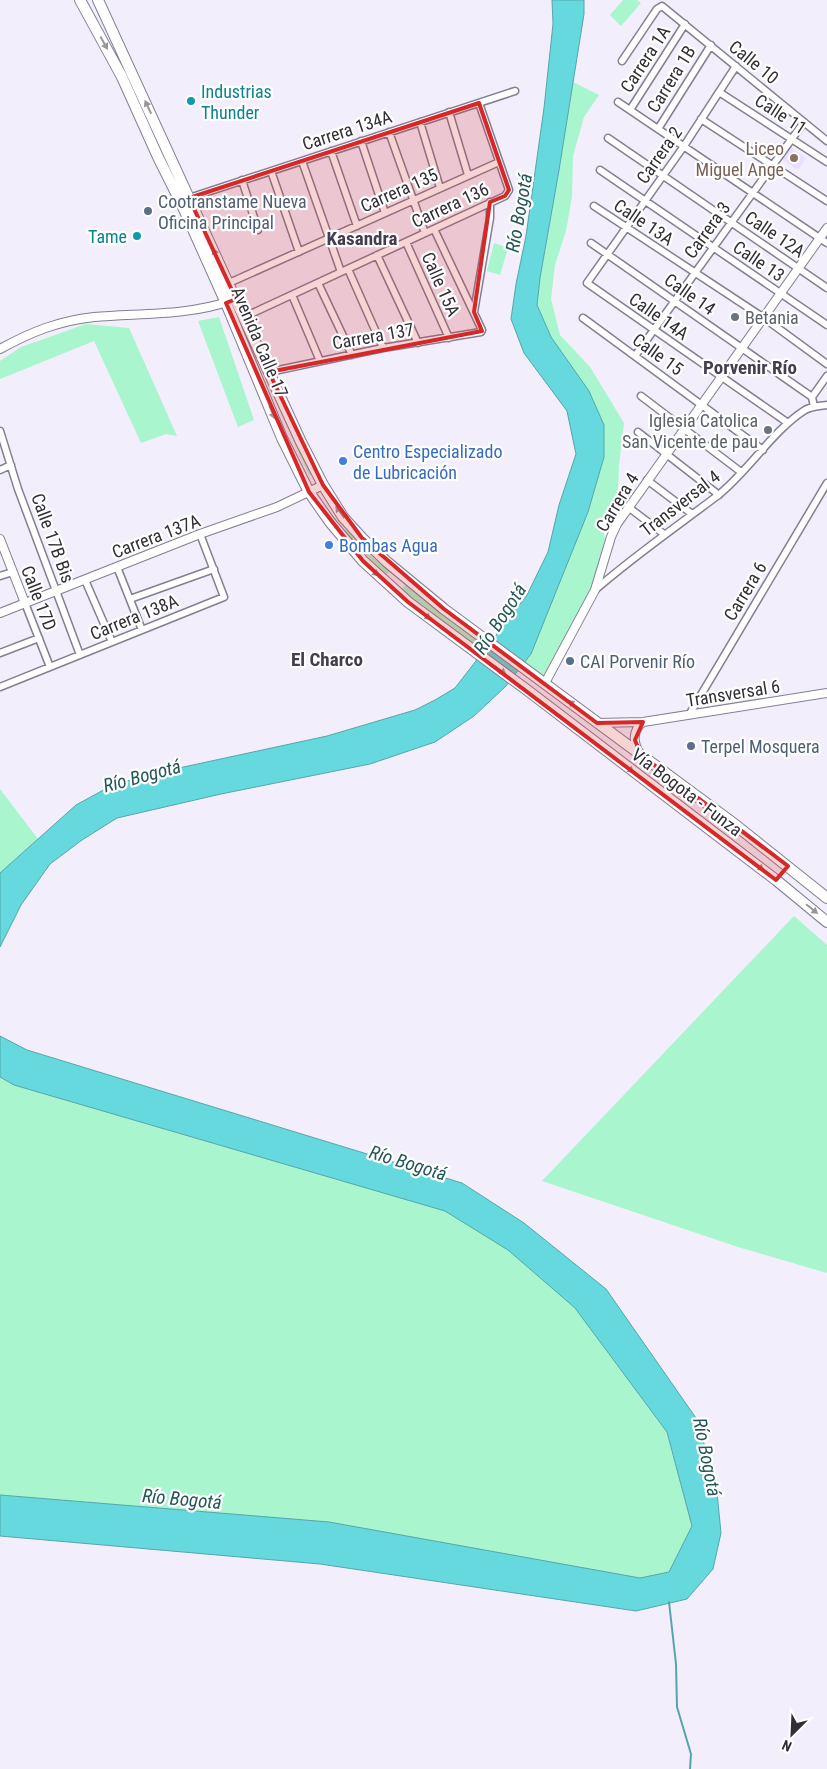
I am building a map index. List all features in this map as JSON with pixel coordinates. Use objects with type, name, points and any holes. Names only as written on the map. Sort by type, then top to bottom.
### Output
[{"type":"main road","name":"Avenida Calle 17","points":[[80,0],[122,77],[231,301],[282,438],[309,492],[330,522],[363,561],[408,602],[472,650]]},
{"type":"main road","name":"Avenida Calle 17","points":[[98,0],[228,283],[231,301],[244,317],[323,485],[334,504],[352,528],[398,572],[597,723],[733,823],[827,898]]},
{"type":"main road","points":[[388,584],[398,572]]},
{"type":"main road","name":"Vía Bogota - Funza","points":[[472,650],[776,880],[827,922]]},
{"type":"main road","points":[[776,880],[788,866]]},
{"type":"street","name":"Calle 10","points":[[622,61],[657,9],[662,6],[827,141]]},
{"type":"street","name":"Carrera 1A","points":[[630,110],[685,24]]},
{"type":"street","name":"Carrera 1B","points":[[658,129],[711,45]]},
{"type":"street","name":"Carrera 2","points":[[587,283],[684,146],[736,66]]},
{"type":"street","name":"Carrera 134A","points":[[189,198],[515,91]]},
{"type":"street","name":"Calle 11","points":[[719,92],[827,162]]},
{"type":"street","points":[[479,102],[499,162]]},
{"type":"street","points":[[618,102],[827,243]]},
{"type":"street","points":[[449,112],[468,175]]},
{"type":"street","points":[[702,119],[827,201]]},
{"type":"street","points":[[420,122],[440,188]]},
{"type":"street","name":"Carrera 3","points":[[635,356],[804,122]]},
{"type":"street","points":[[389,132],[425,233]]},
{"type":"street","name":"Calle 12A","points":[[608,138],[827,288]]},
{"type":"street","points":[[361,141],[385,213]]},
{"type":"street","points":[[331,151],[357,226]]},
{"type":"street","points":[[302,161],[341,272]]},
{"type":"street","name":"Carrera 135","points":[[228,283],[499,162]]},
{"type":"street","name":"Carrera 136","points":[[244,317],[505,196],[509,190],[499,162]]},
{"type":"street","name":"Calle 13","points":[[600,170],[827,325]]},
{"type":"street","points":[[271,171],[299,252]]},
{"type":"street","points":[[242,180],[258,230]]},
{"type":"street","points":[[474,312],[490,218],[490,202]]},
{"type":"street","name":"Calle 13A","points":[[594,206],[694,274],[764,318],[827,364]]},
{"type":"street","name":"Carrera 4","points":[[544,683],[596,590],[611,537],[628,507],[827,228]]},
{"type":"street","points":[[434,229],[474,312]]},
{"type":"street","name":"Calle 15A","points":[[406,242],[449,338]]},
{"type":"street","name":"Calle 14","points":[[591,243],[812,396]]},
{"type":"street","points":[[377,255],[418,343]]},
{"type":"street","points":[[348,269],[383,348]]},
{"type":"street","points":[[318,283],[352,355]]},
{"type":"street","name":"Calle 14A","points":[[587,283],[788,424]]},
{"type":"street","points":[[292,295],[320,361]]},
{"type":"street","points":[[0,349],[42,328],[69,321],[95,317],[207,308],[231,301]]},
{"type":"street","name":"Carrera 137","points":[[269,372],[383,348],[482,331],[474,312]]},
{"type":"street","name":"Calle 15","points":[[583,318],[763,450]]},
{"type":"street","points":[[814,407],[812,396],[827,376]]},
{"type":"street","points":[[641,396],[741,472]]},
{"type":"street","name":"Transversal 4","points":[[596,590],[664,534],[719,495],[788,424],[805,410],[827,405]]},
{"type":"street","name":"Calle 17B Bis","points":[[0,431],[80,655]]},
{"type":"street","points":[[638,432],[719,495]]},
{"type":"street","points":[[0,470],[11,465]]},
{"type":"street","points":[[647,480],[692,514]]},
{"type":"street","name":"Carrera 6","points":[[689,715],[827,482]]},
{"type":"street","name":"Carrera 137A","points":[[0,613],[200,534],[277,507],[323,485]]},
{"type":"street","points":[[628,507],[664,534]]},
{"type":"street","points":[[130,599],[214,569],[200,534]]},
{"type":"street","name":"Calle 17D","points":[[0,540],[50,667]]},
{"type":"street","points":[[117,567],[142,630]]},
{"type":"street","name":"Carrera 138A","points":[[0,687],[224,597],[214,569]]},
{"type":"street","points":[[0,576],[13,572]]},
{"type":"street","points":[[85,580],[112,642]]},
{"type":"street","points":[[0,653],[38,638]]},
{"type":"street","name":"Transversal 6","points":[[597,723],[643,722],[827,693]]},
{"type":"street","points":[[641,755],[636,745],[635,735],[643,722]]},
{"type":"highlighted area","points":[[479,103],[509,190],[505,196],[490,202],[474,312],[482,331],[269,372],[323,485],[362,538],[444,609],[597,723],[643,722],[635,740],[641,755],[788,866],[776,880],[408,602],[363,561],[309,492],[226,303],[236,299],[189,198]]},
{"type":"shaded area","name":"Liceo Miguel Ange","points":[[790,147],[806,158],[798,170],[782,159]]},
{"type":"green space","points":[[623,0],[637,0],[641,3],[621,26],[610,15]]},
{"type":"green space","points":[[573,82],[599,95],[584,117],[573,156],[572,196],[566,231],[555,265],[551,299],[560,335],[590,367],[624,423],[618,491],[602,525],[605,539],[591,590],[544,677],[524,663],[531,654],[588,512],[604,457],[589,391],[551,337],[537,305]]},
{"type":"green space","points":[[494,243],[508,248],[500,275],[487,271]]},
{"type":"green space","points":[[219,317],[254,420],[238,427],[198,321]]},
{"type":"green space","points":[[86,324],[129,328],[177,436],[166,434],[141,443],[94,341],[0,379],[0,361],[21,347]]},
{"type":"green space","points":[[250,337],[315,473],[309,475],[247,339]]},
{"type":"green space","points":[[346,529],[372,557],[390,571],[386,575],[344,531]]},
{"type":"green space","points":[[406,585],[478,640],[474,645],[401,589]]},
{"type":"green space","points":[[0,789],[38,839],[0,873]]},
{"type":"green space","points":[[794,916],[827,945],[827,1273],[738,1247],[542,1181]]},
{"type":"green space","points":[[0,1077],[14,1085],[446,1211],[508,1250],[575,1308],[667,1432],[692,1526],[669,1572],[640,1578],[329,1522],[0,1495]]},
{"type":"water","name":"Río Bogotá","points":[[552,0],[584,0],[584,14],[537,305],[551,337],[589,391],[604,425],[604,457],[588,512],[531,654],[505,687],[474,716],[435,742],[370,764],[221,794],[117,818],[82,840],[50,864],[21,905],[0,947],[0,873],[76,805],[109,787],[142,776],[327,736],[415,710],[455,688],[527,595],[548,552],[559,505],[576,454],[567,411],[524,353],[511,319],[526,236],[544,108],[553,24]]},
{"type":"water","name":"Río Bogotá","points":[[0,1036],[27,1050],[462,1183],[524,1223],[606,1289],[696,1418],[716,1482],[721,1533],[713,1569],[687,1599],[636,1611],[320,1564],[0,1536],[0,1495],[329,1522],[640,1578],[669,1572],[692,1526],[667,1432],[575,1308],[508,1250],[445,1211],[14,1085],[0,1077]]},
{"type":"waterway","points":[[669,1602],[676,1664],[677,1707],[691,1754],[690,1769]]},
{"type":"place","name":"Industrias Thunder","points":[[191,101]]},
{"type":"place","name":"Liceo Miguel Ange","points":[[794,158]]},
{"type":"place","name":"Cootranstame Nueva Oficina Principal","points":[[148,211]]},
{"type":"place","name":"Tame","points":[[137,236]]},
{"type":"place","name":"Betania","points":[[735,317]]},
{"type":"place","name":"Iglesia Catolica San Vicente de pau","points":[[768,430]]},
{"type":"place","name":"Centro Especializado de Lubricación","points":[[343,461]]},
{"type":"place","name":"Bombas Agua","points":[[329,545]]},
{"type":"place","name":"CAI Porvenir Río","points":[[570,661]]},
{"type":"place","name":"Terpel Mosquera","points":[[691,746]]},
{"type":"district","name":"Kasandra","points":[[362,238]]},
{"type":"district","name":"Porvenir Río","points":[[750,367]]},
{"type":"district","name":"El Charco","points":[[327,659]]}]
